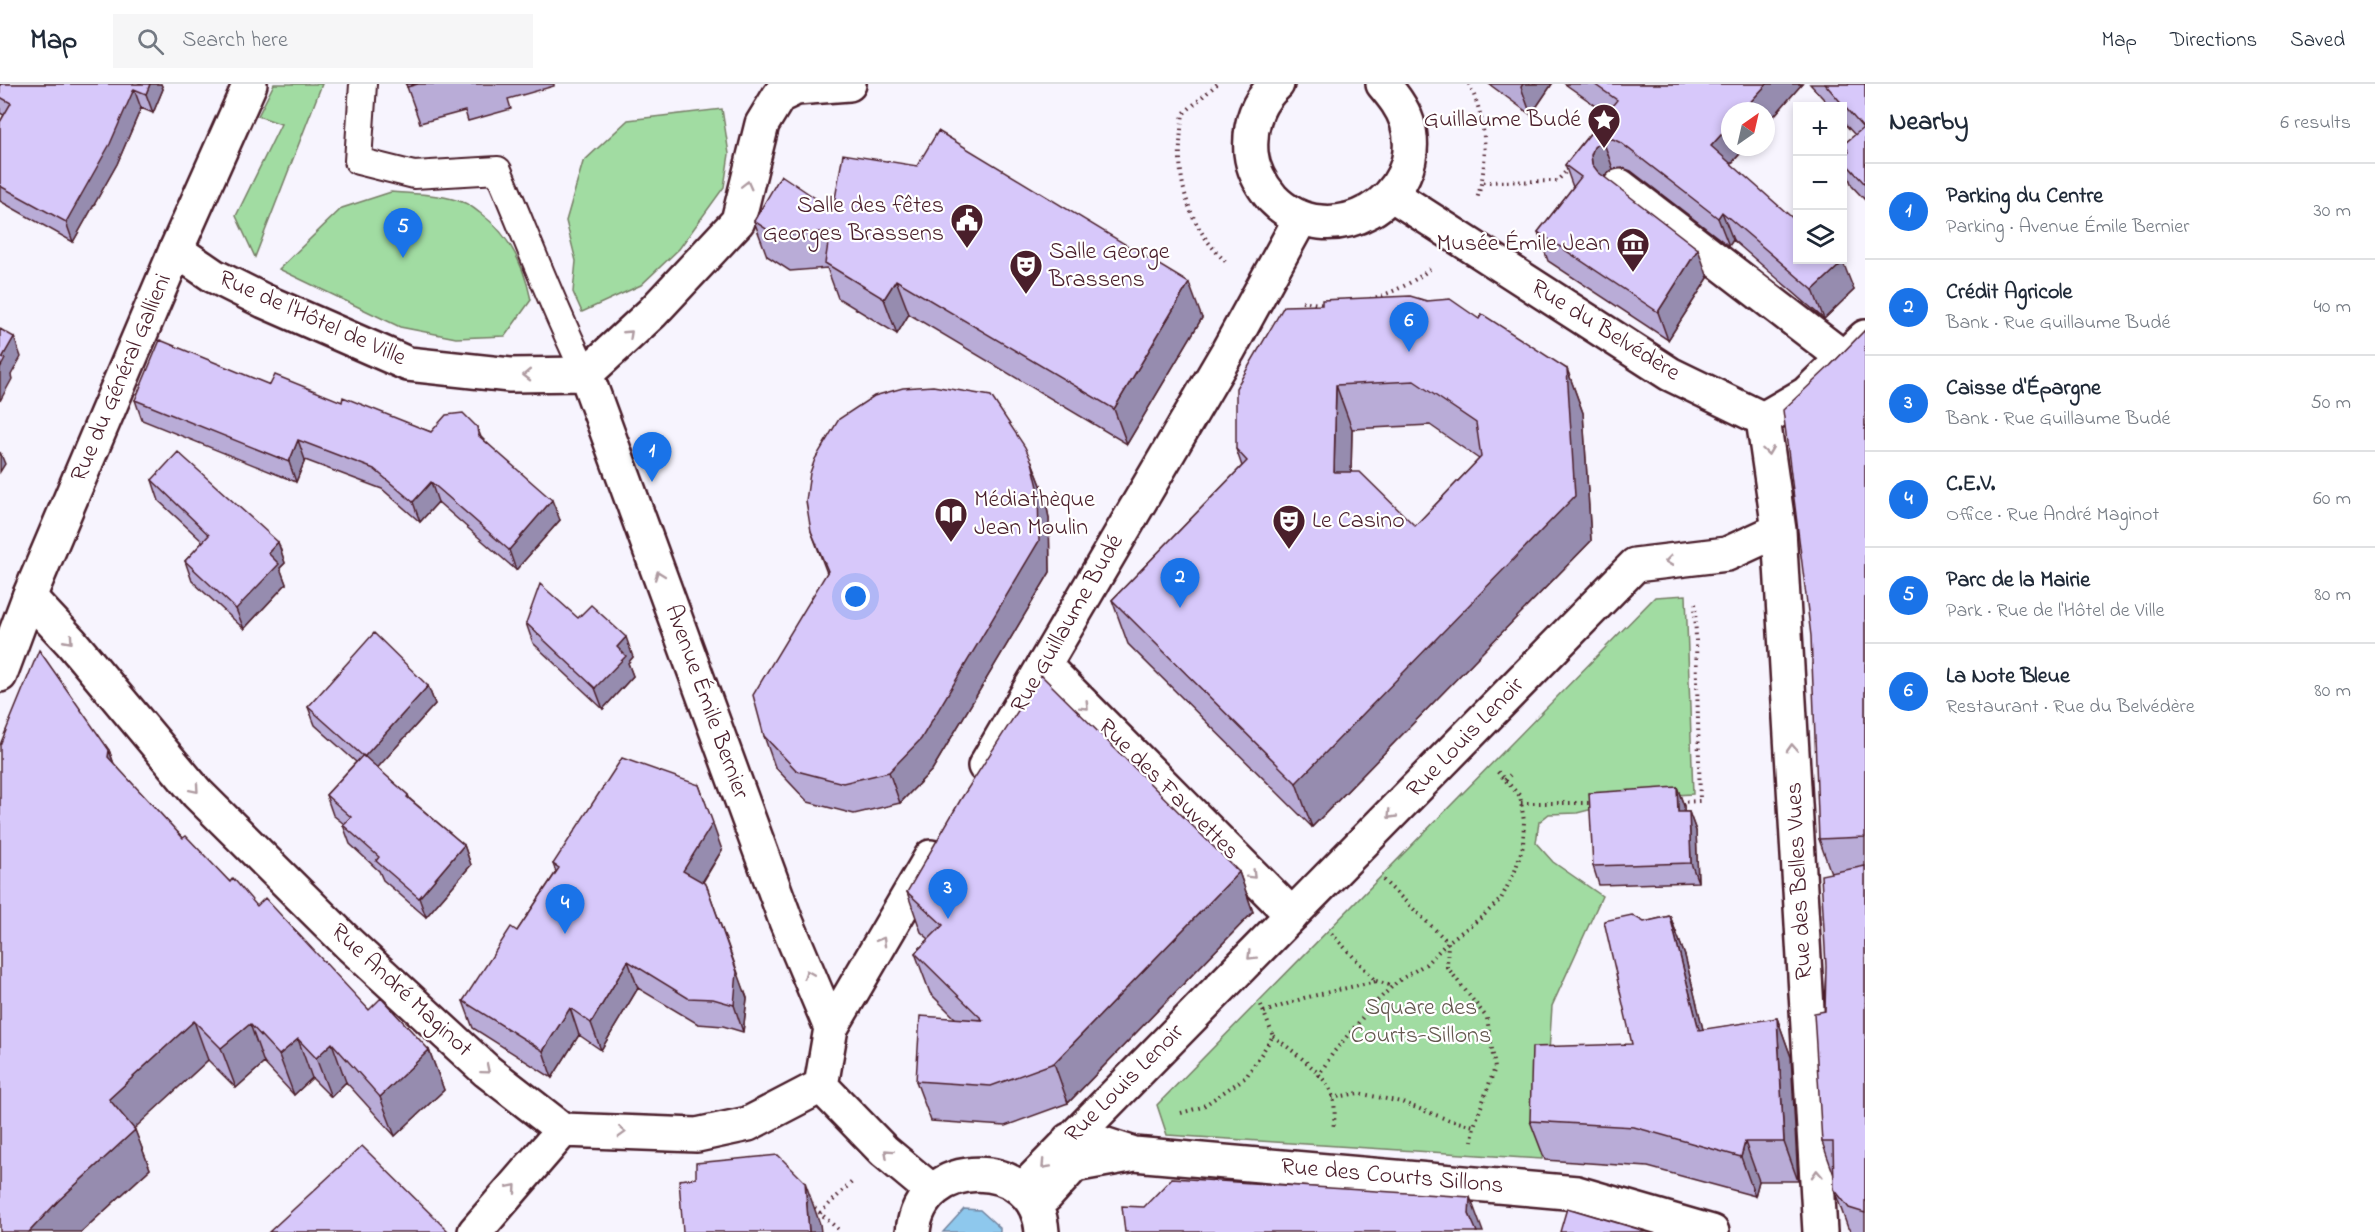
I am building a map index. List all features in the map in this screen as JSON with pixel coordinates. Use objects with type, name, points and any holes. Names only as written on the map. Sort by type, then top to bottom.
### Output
[{"type":"street","name":"Rue du Général Gallieni","points":[[0,675],[29,597],[176,250],[250,84]]},
{"type":"street","points":[[586,374],[652,313],[738,221],[762,124],[776,90],[849,84]]},
{"type":"street","points":[[1276,84],[1267,93],[1255,114],[1250,138],[1252,164],[1262,186],[1279,205],[1301,218],[1325,223],[1350,221],[1373,211],[1391,194],[1404,172],[1410,148],[1407,123],[1397,100],[1383,84]]},
{"type":"street","points":[[1620,186],[1854,347],[1806,394],[1763,420],[1779,530]]},
{"type":"street","name":"Rue du Belvédère","points":[[1391,194],[1670,374],[1763,420]]},
{"type":"street","name":"Rue Guillaume Budé","points":[[967,796],[1228,351],[1301,218]]},
{"type":"street","name":"Rue de l'Hôtel de Ville","points":[[176,250],[214,276],[264,302],[408,364],[510,375],[586,374]]},
{"type":"street","name":"Avenue Émile Bernier","points":[[586,374],[786,921],[831,1028]]},
{"type":"street","name":"Rue Louis Lenoir","points":[[1033,1210],[1069,1140],[1635,566],[1727,554],[1779,530]]},
{"type":"street","name":"Rue des Belles Vues","points":[[1779,530],[1820,1232]]},
{"type":"street","name":"Rue André Maginot","points":[[29,597],[71,642],[198,793],[349,944],[487,1071],[563,1130]]},
{"type":"street","name":"Rue des Fauvettes","points":[[1044,665],[1292,915]]},
{"type":"street","points":[[822,1086],[831,1028],[944,836]]},
{"type":"street","points":[[475,1232],[563,1130],[697,1135],[748,1124],[822,1086]]},
{"type":"street","points":[[822,1086],[885,1151],[932,1191]]},
{"type":"street","name":"Rue des Courts Sillons","points":[[1069,1140],[1085,1138],[1134,1154],[1577,1193],[1712,1232]]},
{"type":"street","points":[[913,1232],[920,1208],[932,1191],[948,1180],[977,1173],[987,1173],[1005,1179],[1033,1210],[1074,1165],[1134,1154]]},
{"type":"lane","points":[[363,84],[358,161],[414,175],[498,170],[557,307],[565,332],[586,374]]},
{"type":"path","points":[[1483,183],[1557,181],[1572,164]]},
{"type":"path","points":[[1676,802],[1700,801],[1695,600]]},
{"type":"path","points":[[1318,1076],[1374,1004],[1393,986],[1426,964],[1500,899],[1515,872],[1523,846],[1524,821],[1520,796],[1491,765]]},
{"type":"path","points":[[1505,780],[1510,775]]},
{"type":"path","points":[[1521,803],[1605,802]]},
{"type":"path","points":[[1382,878],[1449,942]]},
{"type":"path","points":[[1328,930],[1376,981]]},
{"type":"path","points":[[1449,942],[1447,967],[1487,1018],[1495,1068],[1474,1126],[1472,1139]]},
{"type":"path","points":[[1264,1012],[1304,998],[1376,981],[1393,986]]},
{"type":"path","points":[[1259,1001],[1273,1036],[1309,1065],[1331,1091],[1335,1108],[1332,1137]]},
{"type":"path","points":[[1180,1114],[1202,1107],[1246,1077],[1273,1036]]},
{"type":"path","points":[[1332,1098],[1358,1092],[1401,1102],[1449,1120],[1474,1126]]},
{"type":"path","points":[[805,1199],[841,1232]]},
{"type":"green space","points":[[274,84],[322,84],[255,257],[236,216],[281,124],[258,116]]},
{"type":"green space","points":[[722,109],[729,154],[724,187],[679,249],[641,285],[582,312],[573,292],[576,261],[566,221],[583,162],[628,120]]},
{"type":"green space","points":[[391,192],[438,196],[465,203],[490,221],[507,241],[524,275],[531,300],[505,336],[456,338],[400,327],[279,269],[342,208]]},
{"type":"green space","name":"Square des Courts-Sillons","points":[[1686,595],[1693,794],[1598,799],[1597,808],[1577,813],[1549,814],[1539,822],[1536,843],[1553,862],[1602,896],[1552,1006],[1542,1159],[1167,1135],[1157,1105],[1655,597]]},
{"type":"water","points":[[964,1209],[980,1210],[1000,1228],[1000,1232],[943,1232]]},
{"type":"building","points":[[0,84],[150,84],[146,94],[134,89],[110,144],[66,222],[0,186],[0,122],[11,103],[0,97]]},
{"type":"building","points":[[1594,84],[1767,84],[1750,102],[1721,102],[1721,135],[1711,146],[1793,218],[1793,264],[1841,264],[1813,290],[1722,212],[1718,218],[1613,139],[1603,140],[1594,147],[1591,155],[1592,164],[1598,172],[1698,249],[1658,312],[1538,232],[1581,177],[1565,165],[1617,100]]},
{"type":"building","points":[[1825,84],[1865,84],[1865,184],[1847,164],[1849,152],[1847,141],[1863,128],[1847,109],[1847,102],[1841,102]]},
{"type":"building","name":"Salle des fêtes Georges Brassens","points":[[938,131],[1189,283],[1114,409],[896,280],[884,299],[825,263],[830,231],[777,236],[754,221],[781,175],[833,210],[843,154],[917,166]]},
{"type":"building","points":[[1410,296],[1427,301],[1450,299],[1479,319],[1482,314],[1567,369],[1575,496],[1296,783],[1112,600],[1247,461],[1236,449],[1236,388],[1284,306],[1322,305],[1322,300]],"holes":[[[1414,381],[1476,423],[1481,457],[1415,526],[1360,472],[1334,472],[1336,385]]]},
{"type":"building","points":[[0,329],[14,337],[2,358],[5,359],[0,368]]},
{"type":"building","points":[[1865,330],[1865,837],[1819,839],[1811,636],[1783,410]]},
{"type":"building","points":[[160,340],[270,385],[275,375],[342,402],[343,397],[431,432],[446,415],[463,413],[477,427],[478,435],[552,500],[509,550],[431,482],[413,502],[374,469],[298,440],[289,462],[135,400]]},
{"type":"building","points":[[933,386],[991,396],[1025,447],[1032,462],[1038,487],[1039,541],[921,739],[889,772],[843,783],[797,771],[764,736],[753,695],[828,571],[811,531],[806,501],[810,473],[815,459],[839,419],[874,396],[903,388]]},
{"type":"building","points":[[178,452],[278,542],[268,553],[279,564],[236,609],[185,561],[209,535],[152,480]]},
{"type":"building","points":[[540,584],[578,618],[591,605],[626,637],[617,647],[626,656],[595,688],[526,623]]},
{"type":"building","points":[[374,633],[428,686],[364,757],[308,707]]},
{"type":"building","points":[[39,650],[109,750],[108,757],[183,838],[186,836],[230,882],[233,878],[257,906],[265,898],[369,1010],[381,998],[429,1050],[380,1097],[332,1043],[316,1058],[298,1039],[279,1055],[250,1024],[221,1048],[194,1021],[109,1099],[135,1130],[58,1201],[29,1232],[0,1232],[0,745]]},
{"type":"building","points":[[1041,675],[1239,872],[1054,1063],[991,1086],[916,1081],[920,1016],[983,1020],[915,953],[943,925],[907,892],[961,799]]},
{"type":"building","points":[[363,755],[408,795],[407,797],[464,845],[419,898],[376,861],[379,857],[343,825],[351,817],[326,795]]},
{"type":"building","points":[[622,758],[699,785],[713,823],[683,871],[706,884],[737,972],[734,1005],[713,999],[688,998],[628,961],[591,1023],[570,1008],[543,1051],[463,1001],[511,927],[517,931],[559,868],[553,864]]},
{"type":"building","points":[[1677,787],[1678,812],[1689,812],[1691,863],[1593,866],[1589,793]]},
{"type":"building","points":[[1865,866],[1865,1213],[1849,1208],[1834,1189],[1833,1142],[1822,1142],[1814,1013],[1825,1011],[1826,966],[1821,875]]},
{"type":"building","points":[[1632,915],[1644,922],[1670,916],[1699,1030],[1777,1018],[1784,1142],[1745,1142],[1741,1157],[1634,1127],[1530,1121],[1532,1047],[1632,1044],[1604,921]]},
{"type":"building","points":[[362,1146],[449,1232],[269,1232]]},
{"type":"building","points":[[778,1155],[805,1182],[809,1232],[683,1232],[679,1180],[696,1178],[696,1163]]},
{"type":"building","points":[[1172,1178],[1470,1197],[1469,1214],[1477,1232],[1125,1232],[1122,1206],[1144,1207]]},
{"type":"building","points":[[1567,1208],[1648,1232],[1560,1232]]},
{"type":"place","name":"Guillaume Budé","points":[[1604,149]]},
{"type":"place","name":"Salle des fêtes Georges Brassens","points":[[967,249]]},
{"type":"place","name":"Parc de la Mairie","points":[[403,258]]},
{"type":"place","name":"Musée Émile Jean","points":[[1633,273]]},
{"type":"place","name":"Salle George Brassens","points":[[1026,295]]},
{"type":"place","name":"La Note Bleue","points":[[1409,352]]},
{"type":"place","name":"Parking du Centre","points":[[652,482]]},
{"type":"place","name":"Médiathèque Jean Moulin","points":[[951,543]]},
{"type":"place","name":"Le Casino","points":[[1289,550]]},
{"type":"place","name":"Crédit Agricole","points":[[1180,608]]},
{"type":"place","name":"Caisse d'Épargne","points":[[948,919]]},
{"type":"place","name":"C.E.V.","points":[[565,934]]}]
